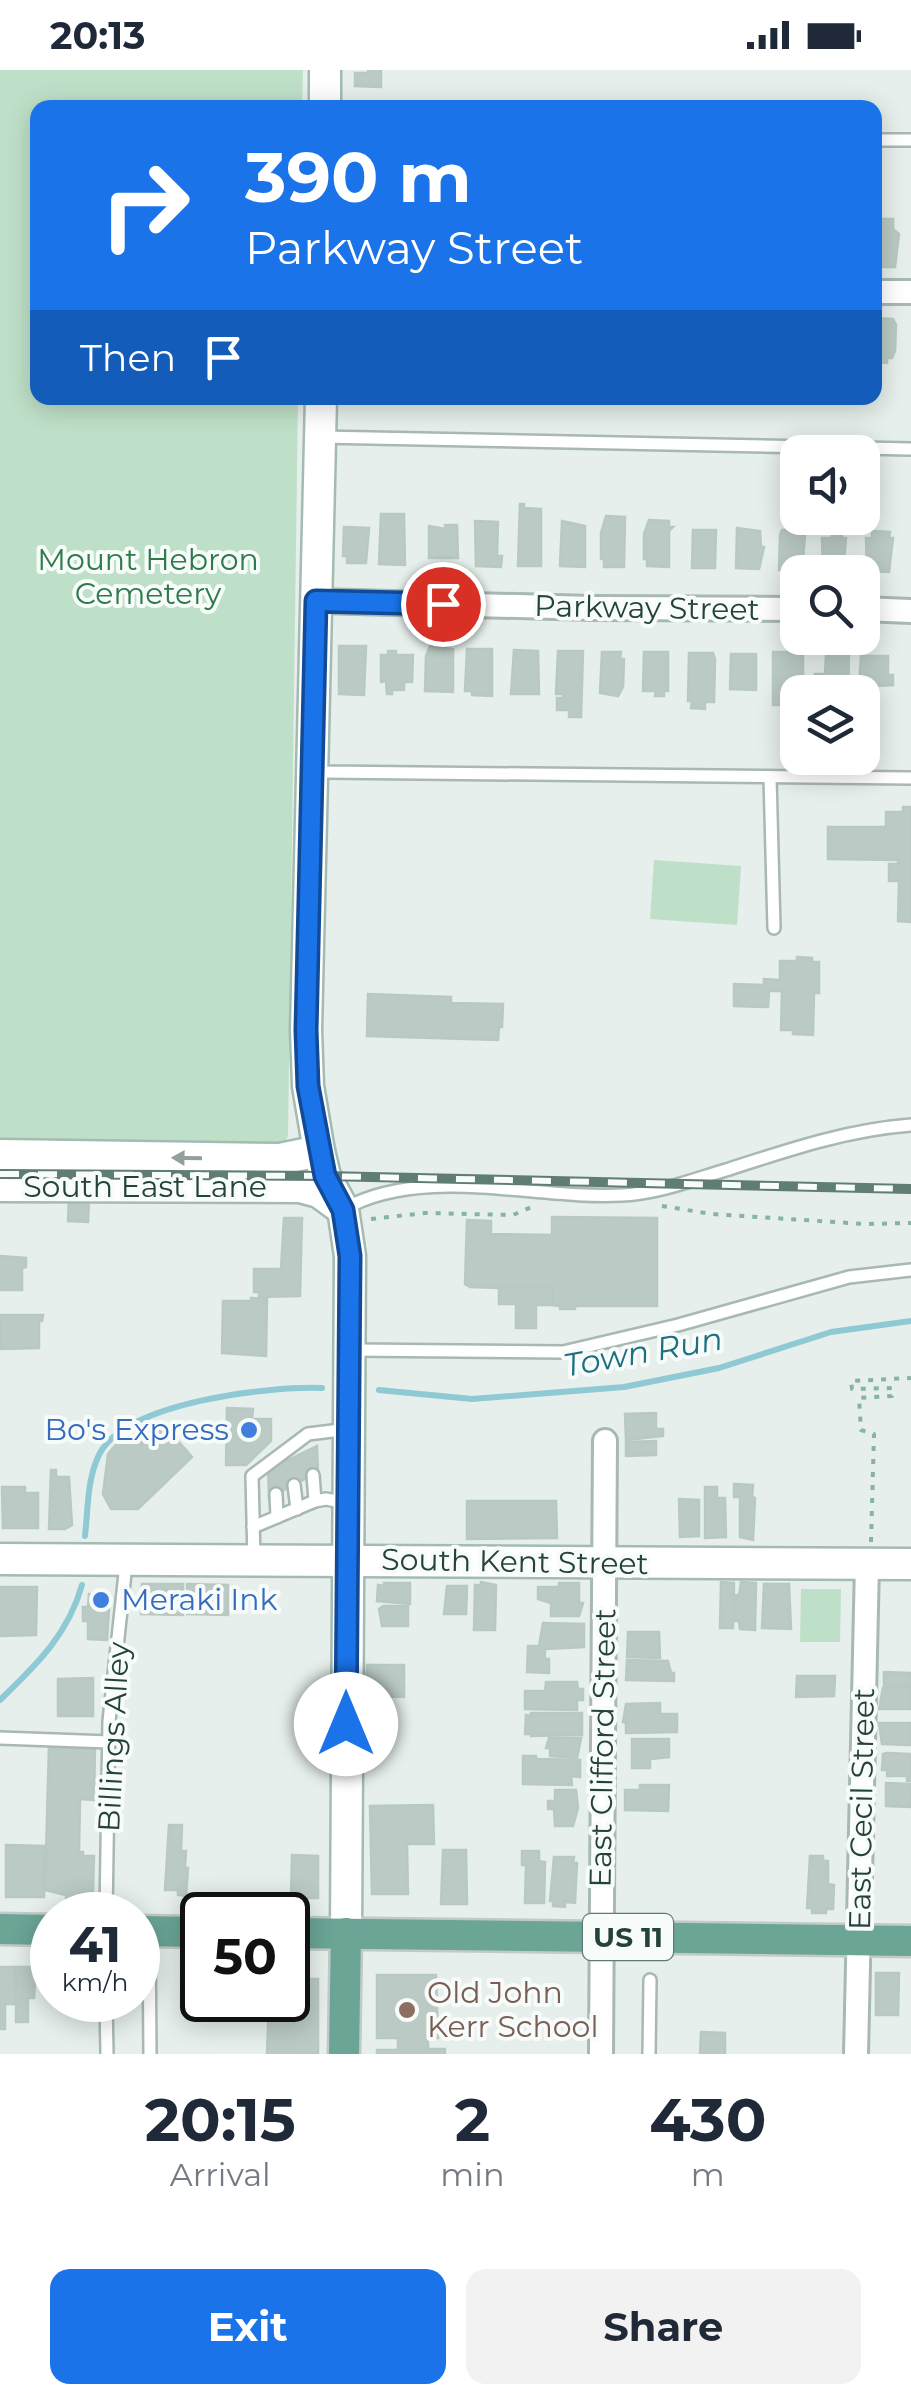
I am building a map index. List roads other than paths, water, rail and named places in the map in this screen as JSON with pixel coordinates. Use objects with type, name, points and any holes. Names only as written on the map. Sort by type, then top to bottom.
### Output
[{"type":"main road","points":[[0,1930],[30,1930]]},
{"type":"main road","name":"US 11","points":[[310,1933],[911,1941]]},
{"type":"main road","points":[[344,2054],[346,1933]]},
{"type":"street","points":[[325,70],[325,100]]},
{"type":"street","points":[[882,292],[911,292]]},
{"type":"street","points":[[321,405],[306,1030],[308,1086],[318,1151],[345,1218],[350,1256],[346,1933]]},
{"type":"street","name":"Parkway Street","points":[[316,601],[780,609]]},
{"type":"street","points":[[880,610],[911,611]]},
{"type":"street","name":"South East Lane","points":[[0,1156],[280,1159],[318,1151]]},
{"type":"street","name":"South East Lane","points":[[0,1186],[300,1187],[319,1192],[345,1218]]},
{"type":"street","name":"East Clifford Street","points":[[601,2054],[605,1441]]},
{"type":"street","name":"South Kent Street","points":[[0,1559],[606,1564],[869,1555],[911,1564]]},
{"type":"street","name":"East Cecil Street","points":[[856,2054],[869,1555]]},
{"type":"lane","points":[[882,140],[911,140]]},
{"type":"lane","points":[[320,438],[911,449]]},
{"type":"lane","points":[[314,767],[326,772],[911,778]]},
{"type":"lane","points":[[770,777],[774,928]]},
{"type":"lane","points":[[345,1218],[359,1200],[422,1187],[582,1195],[662,1190],[818,1140],[868,1128],[911,1126]]},
{"type":"lane","points":[[349,1350],[563,1352],[661,1330],[849,1277],[911,1270]]},
{"type":"lane","points":[[254,1560],[252,1476],[289,1453],[308,1434],[349,1429]]},
{"type":"lane","points":[[308,1434],[310,1449]]},
{"type":"lane","points":[[312,1475],[316,1501]]},
{"type":"lane","points":[[294,1484],[297,1508]]},
{"type":"lane","points":[[276,1494],[277,1517]]},
{"type":"lane","points":[[254,1527],[326,1498],[348,1503]]},
{"type":"lane","name":"Billings Alley","points":[[106,1892],[109,1742],[126,1559]]},
{"type":"lane","points":[[0,1738],[109,1742]]},
{"type":"lane","points":[[650,1980],[650,2054]]},
{"type":"lane","points":[[106,2022],[107,2054]]},
{"type":"lane","points":[[148,2022],[150,2054]]},
{"type":"waterway","name":"Town Run","points":[[379,1390],[472,1399],[624,1387],[719,1368],[831,1332],[911,1321]]},
{"type":"waterway","name":"Town Run","points":[[85,1536],[93,1472],[100,1453],[115,1435],[168,1409],[201,1401],[269,1390],[322,1388]]},
{"type":"waterway","name":"Town Run","points":[[0,1700],[59,1634],[82,1585]]},
{"type":"railway","points":[[0,1174],[325,1176],[911,1189]]},
{"type":"place","name":"Bo's Express","points":[[249,1430]]},
{"type":"place","name":"Meraki Ink","points":[[101,1600]]},
{"type":"place","name":"Old John Kerr School","points":[[407,2010]]},
{"type":"park label","name":"Mount Hebron Cemetery","points":[[148,577]]}]
